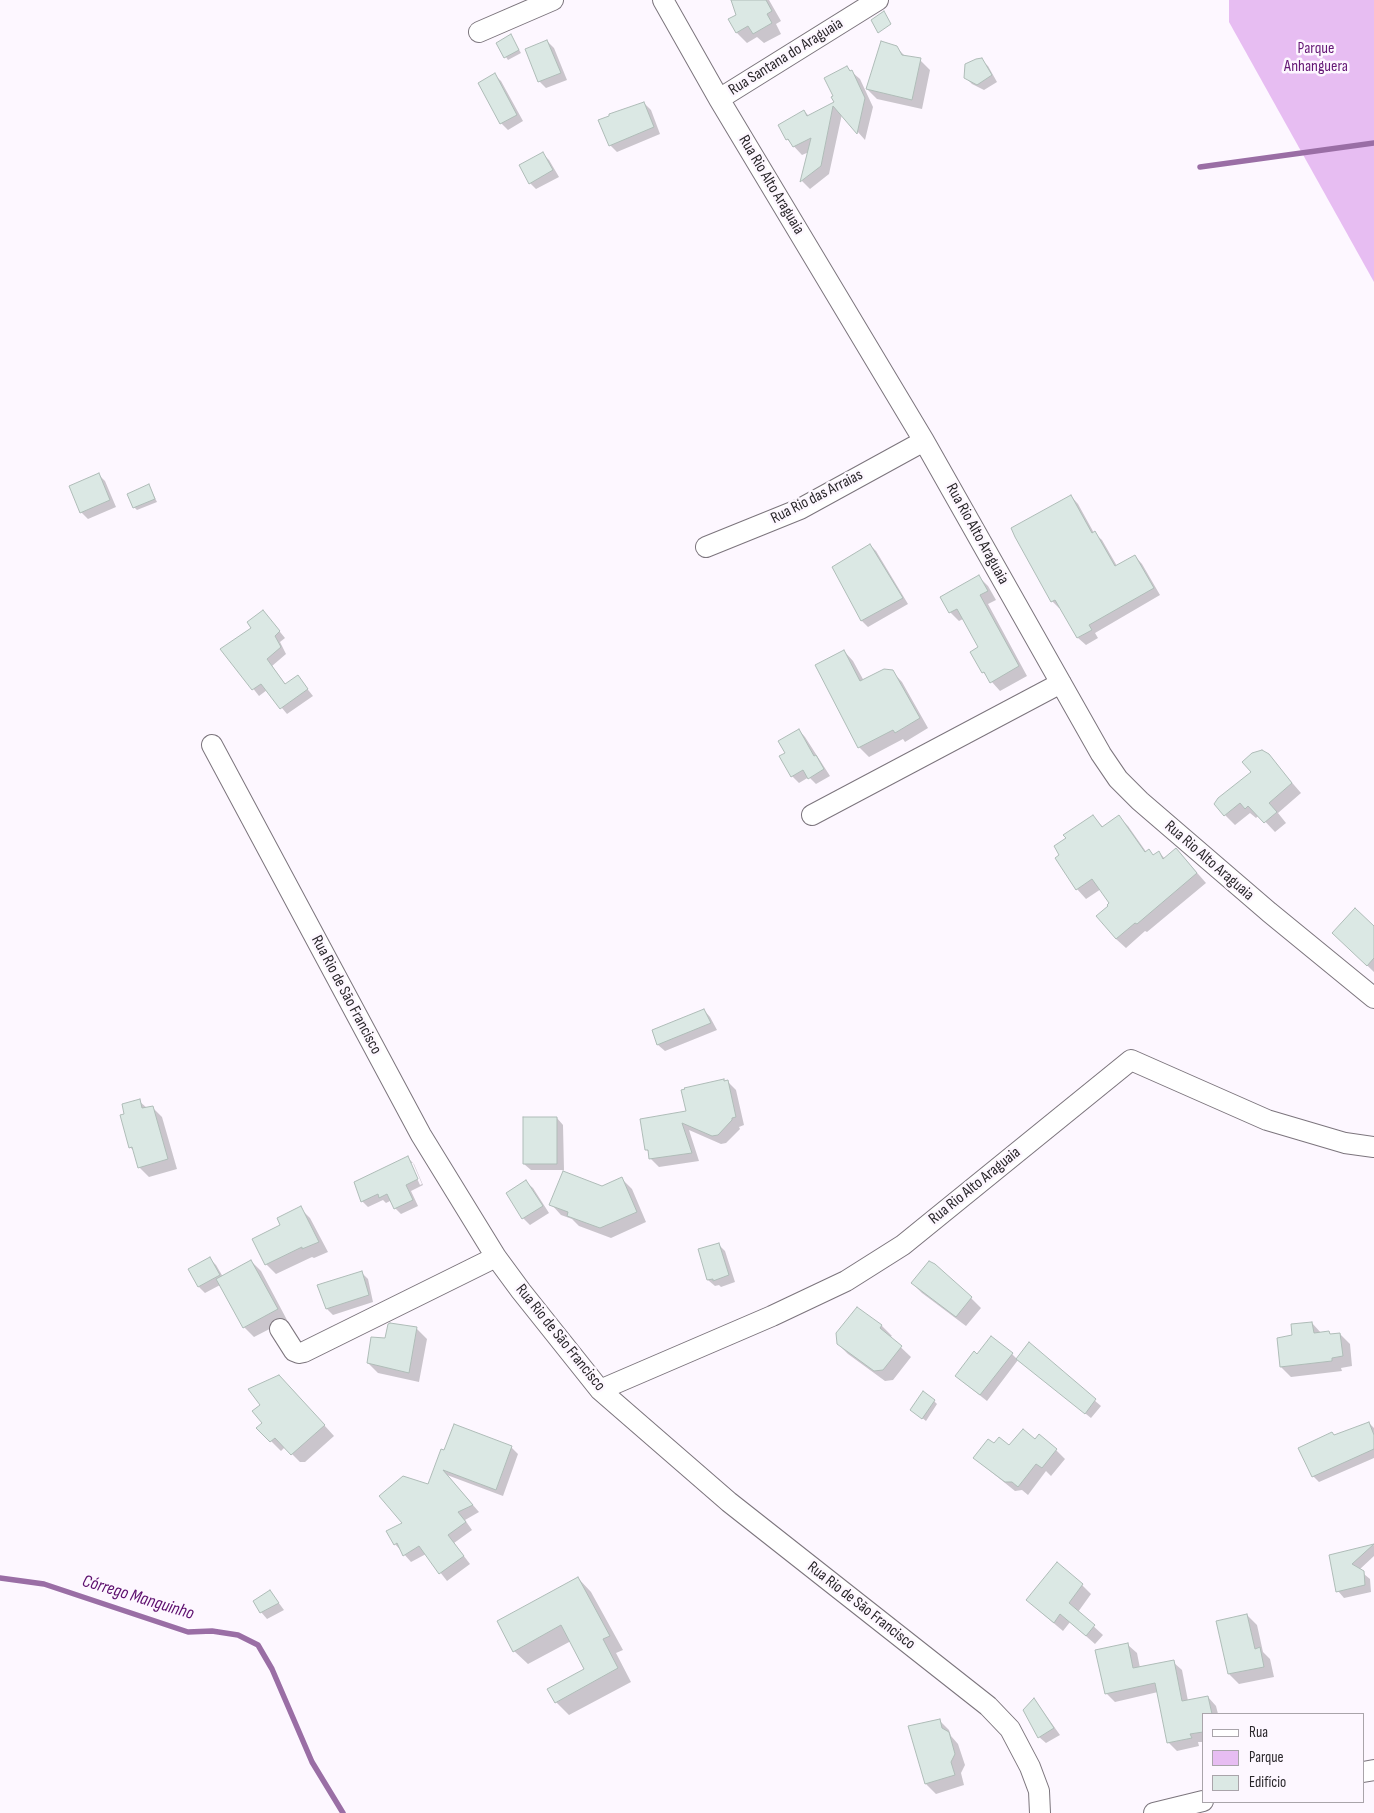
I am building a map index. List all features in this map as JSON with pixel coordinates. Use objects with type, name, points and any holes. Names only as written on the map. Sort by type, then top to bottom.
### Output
[{"type":"street","points":[[479,32],[553,0]]},
{"type":"street","name":"Rua Rio Alto Araguaia","points":[[663,0],[924,441],[1101,754],[1118,779],[1140,801],[1276,918],[1374,998]]},
{"type":"street","name":"Rua Santana do Araguaia","points":[[720,99],[878,0]]},
{"type":"street","name":"Rua Rio das Arraias","points":[[706,547],[800,509],[924,441]]},
{"type":"street","points":[[812,815],[1061,682]]},
{"type":"street","name":"Rua Rio de São Francisco","points":[[212,745],[421,1135],[496,1257],[600,1390],[729,1502],[988,1706],[1010,1728],[1030,1767],[1039,1791],[1040,1813]]},
{"type":"street","name":"Rua Rio Alto Araguaia","points":[[600,1390],[763,1320],[846,1281],[903,1245],[1131,1060],[1267,1120],[1345,1143],[1374,1146]]},
{"type":"street","points":[[280,1329],[294,1351],[304,1352],[496,1257]]},
{"type":"street","points":[[1154,1813],[1202,1800]]},
{"type":"green space","name":"Parque Anhanguera","points":[[1229,0],[1374,0],[1374,282],[1229,22]]},
{"type":"building","points":[[731,0],[766,0],[772,11],[767,14],[772,23],[753,34],[748,26],[736,33],[728,19],[736,15]]},
{"type":"building","points":[[884,11],[891,24],[878,33],[871,20]]},
{"type":"building","points":[[511,34],[519,50],[504,58],[496,43]]},
{"type":"building","points":[[547,40],[561,73],[538,82],[525,49]]},
{"type":"building","points":[[881,41],[897,46],[902,55],[921,58],[912,100],[866,89]]},
{"type":"building","points":[[982,58],[992,75],[977,85],[964,78],[965,64]]},
{"type":"building","points":[[847,66],[850,71],[852,70],[865,98],[857,134],[833,106],[821,166],[800,182],[811,138],[793,147],[788,139],[786,140],[778,125],[804,110],[807,116],[834,102],[824,78]]},
{"type":"building","points":[[495,73],[517,115],[500,124],[478,83]]},
{"type":"building","points":[[644,102],[654,127],[609,146],[598,120],[609,116],[609,114]]},
{"type":"building","points":[[543,152],[553,170],[529,184],[519,165]]},
{"type":"building","points":[[99,473],[110,500],[80,513],[69,486]]},
{"type":"building","points":[[149,484],[155,499],[133,508],[127,494]]},
{"type":"building","points":[[1071,495],[1092,533],[1095,531],[1115,566],[1135,555],[1154,588],[1089,625],[1092,630],[1077,638],[1055,600],[1051,602],[1011,528]]},
{"type":"building","points":[[870,544],[903,598],[861,621],[832,567]]},
{"type":"building","points":[[979,575],[988,591],[980,595],[1019,666],[990,683],[970,652],[978,647],[957,609],[949,613],[940,597]]},
{"type":"building","points":[[263,610],[280,631],[275,636],[281,647],[267,659],[285,684],[298,675],[308,689],[280,709],[261,684],[252,690],[220,649],[251,628],[247,622]]},
{"type":"building","points":[[844,650],[860,681],[884,669],[893,670],[920,718],[895,733],[893,730],[858,748],[815,665]]},
{"type":"building","points":[[799,729],[814,756],[816,755],[824,769],[808,779],[803,770],[791,777],[779,756],[785,753],[778,741]]},
{"type":"building","points":[[1262,750],[1269,754],[1292,783],[1269,803],[1277,812],[1264,823],[1248,806],[1245,809],[1240,803],[1224,816],[1214,804],[1218,798],[1251,772],[1242,762],[1252,753]]},
{"type":"building","points":[[1093,815],[1102,827],[1119,815],[1145,852],[1149,849],[1153,855],[1159,851],[1163,859],[1176,848],[1197,873],[1137,924],[1135,923],[1116,939],[1096,916],[1109,903],[1092,879],[1076,890],[1055,858],[1059,855],[1054,846],[1066,838],[1063,835]]},
{"type":"building","points":[[1355,908],[1374,926],[1374,958],[1367,966],[1332,933]]},
{"type":"building","points":[[704,1009],[711,1023],[657,1045],[652,1030]]},
{"type":"building","points":[[724,1079],[724,1081],[728,1080],[736,1117],[732,1118],[718,1135],[712,1136],[682,1123],[692,1153],[649,1159],[648,1150],[645,1150],[640,1119],[686,1111],[681,1090]]},
{"type":"building","points":[[140,1099],[142,1108],[153,1106],[168,1159],[138,1168],[132,1147],[129,1148],[120,1115],[124,1114],[122,1104]]},
{"type":"building","points":[[523,1117],[557,1117],[557,1164],[523,1164]]},
{"type":"building","points":[[408,1156],[418,1179],[406,1185],[413,1200],[394,1209],[387,1194],[379,1198],[378,1194],[361,1202],[354,1182]]},
{"type":"building","points":[[563,1171],[602,1186],[622,1177],[637,1212],[600,1228],[567,1216],[568,1212],[549,1205]]},
{"type":"building","points":[[526,1180],[543,1206],[522,1219],[506,1193]]},
{"type":"building","points":[[301,1206],[319,1242],[302,1249],[302,1247],[265,1265],[252,1239],[280,1225],[277,1218]]},
{"type":"building","points":[[719,1243],[729,1275],[713,1281],[713,1279],[707,1280],[698,1249]]},
{"type":"building","points":[[210,1257],[220,1275],[198,1287],[188,1269]]},
{"type":"building","points":[[251,1260],[278,1309],[243,1328],[216,1279]]},
{"type":"building","points":[[929,1261],[935,1264],[972,1297],[956,1317],[911,1283]]},
{"type":"building","points":[[362,1271],[369,1295],[326,1309],[317,1285]]},
{"type":"building","points":[[857,1307],[882,1325],[880,1328],[902,1346],[883,1370],[874,1371],[837,1344],[836,1333]]},
{"type":"building","points":[[1312,1322],[1314,1333],[1329,1331],[1330,1334],[1340,1333],[1343,1356],[1332,1358],[1332,1361],[1280,1367],[1277,1338],[1292,1335],[1291,1324]]},
{"type":"building","points":[[388,1324],[417,1327],[409,1373],[367,1363],[371,1337],[385,1338]]},
{"type":"building","points":[[991,1336],[1013,1353],[980,1395],[955,1376],[974,1351],[977,1354]]},
{"type":"building","points":[[1029,1342],[1096,1399],[1085,1414],[1016,1359]]},
{"type":"building","points":[[279,1375],[325,1425],[291,1455],[275,1438],[270,1442],[256,1428],[262,1423],[252,1411],[260,1405],[248,1389]]},
{"type":"building","points":[[923,1391],[935,1400],[922,1419],[910,1410]]},
{"type":"building","points":[[1369,1422],[1374,1435],[1374,1449],[1312,1477],[1298,1448],[1332,1432],[1334,1435]]},
{"type":"building","points":[[454,1424],[512,1446],[496,1490],[443,1470],[473,1505],[458,1512],[466,1522],[448,1535],[464,1556],[439,1574],[419,1546],[403,1556],[397,1543],[394,1545],[386,1531],[402,1523],[379,1496],[403,1476],[428,1484],[441,1449],[444,1450]]},
{"type":"building","points":[[1023,1429],[1035,1439],[1039,1434],[1057,1449],[1042,1468],[1036,1464],[1018,1487],[1012,1482],[1005,1482],[973,1458],[988,1439],[994,1443],[999,1437],[1009,1445]]},
{"type":"building","points":[[1374,1544],[1352,1564],[1364,1571],[1365,1585],[1336,1592],[1329,1555]]},
{"type":"building","points":[[1057,1562],[1083,1584],[1069,1603],[1095,1625],[1086,1636],[1060,1614],[1054,1623],[1026,1600]]},
{"type":"building","points":[[578,1577],[610,1636],[603,1639],[618,1668],[555,1703],[547,1689],[584,1669],[561,1625],[513,1652],[497,1621]]},
{"type":"building","points":[[270,1590],[279,1603],[260,1613],[253,1601]]},
{"type":"building","points":[[1247,1614],[1255,1649],[1260,1647],[1264,1667],[1228,1674],[1216,1621]]},
{"type":"building","points":[[1128,1643],[1133,1668],[1174,1660],[1182,1701],[1208,1696],[1212,1713],[1202,1713],[1202,1732],[1190,1734],[1192,1738],[1167,1743],[1155,1683],[1105,1694],[1095,1650]]},
{"type":"building","points":[[1034,1698],[1054,1728],[1038,1738],[1023,1710]]},
{"type":"building","points":[[940,1719],[942,1728],[949,1732],[955,1754],[951,1762],[955,1775],[925,1784],[908,1726]]},
{"type":"waterway","points":[[1200,167],[1374,143]]},
{"type":"waterway","name":"Córrego Manguinho","points":[[0,1578],[44,1584],[188,1632],[212,1631],[238,1635],[258,1645],[272,1669],[312,1762],[343,1813]]}]
